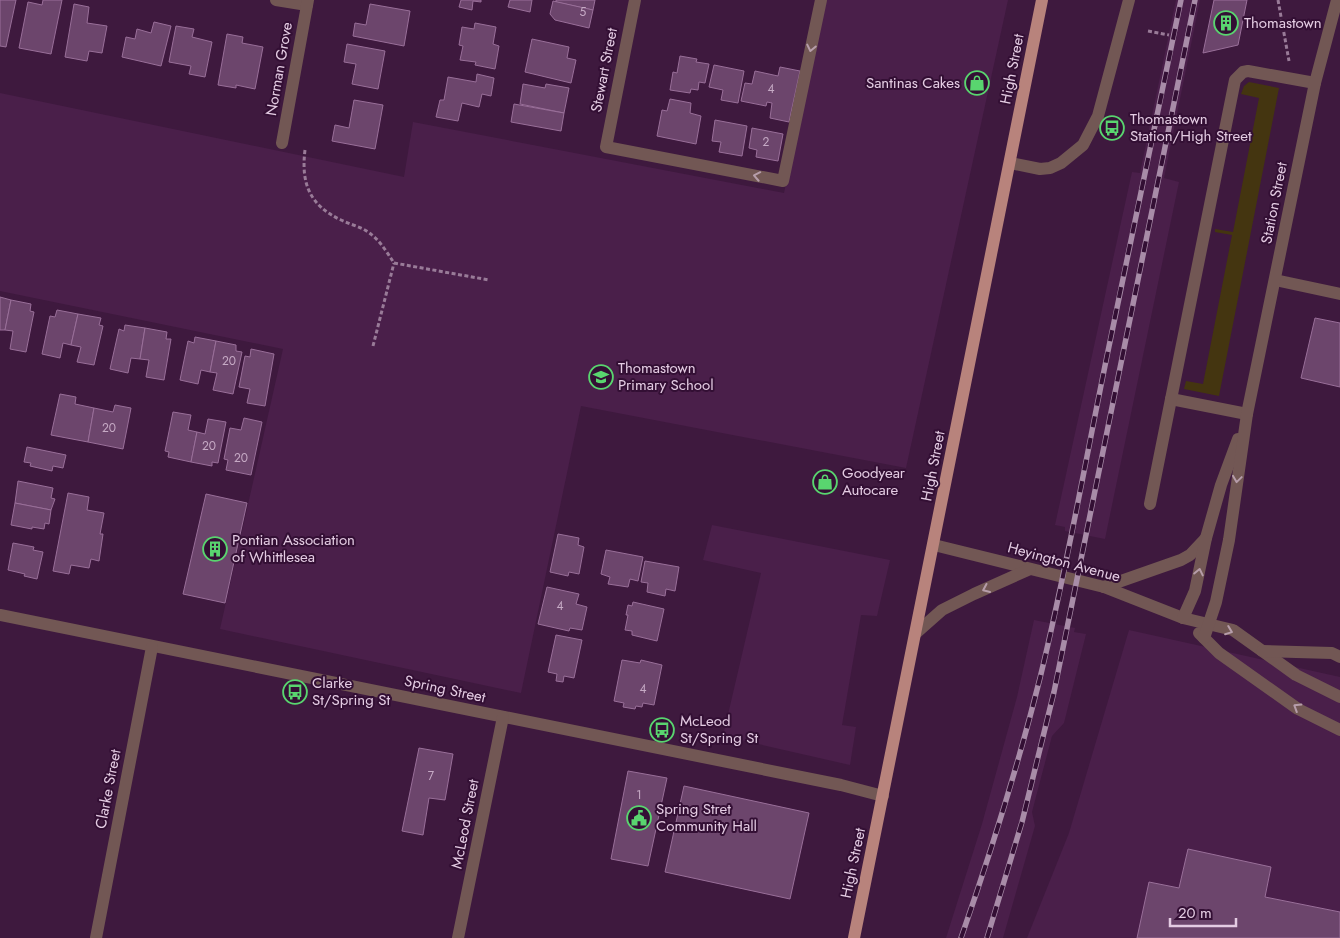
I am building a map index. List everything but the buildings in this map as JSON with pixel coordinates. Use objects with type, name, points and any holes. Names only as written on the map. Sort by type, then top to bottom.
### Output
[{"type":"main road","name":"High Street","points":[[854,938],[1042,0]]},
{"type":"street","points":[[276,0],[307,2]]},
{"type":"street","name":"Stewart Street","points":[[635,0],[606,147],[783,181],[820,0]]},
{"type":"street","points":[[1010,163],[1040,169],[1050,168],[1061,163],[1084,146],[1098,116],[1129,0]]},
{"type":"street","name":"Station Street","points":[[1204,638],[1216,602],[1228,540],[1247,414],[1315,83],[1337,0]]},
{"type":"street","name":"Norman Grove","points":[[282,143],[307,2]]},
{"type":"street","points":[[1150,504],[1235,80],[1243,72],[1248,71],[1315,83]]},
{"type":"street","points":[[1275,280],[1340,294]]},
{"type":"street","points":[[1171,399],[1247,414]]},
{"type":"street","name":"Station Street","points":[[1183,618],[1195,591],[1206,538],[1221,485],[1247,414]]},
{"type":"street","points":[[1104,587],[1181,560],[1190,555],[1206,538]]},
{"type":"street","name":"Heyington Avenue","points":[[934,545],[1104,587],[1183,618],[1233,630],[1296,675],[1340,697]]},
{"type":"street","points":[[916,632],[942,610],[1030,569]]},
{"type":"street","name":"Spring Street","points":[[0,616],[503,717],[883,796]]},
{"type":"street","name":"Heyington Avenue","points":[[1183,618],[1219,653],[1298,709],[1340,730]]},
{"type":"street","name":"Clarke Street","points":[[96,938],[152,647]]},
{"type":"street","points":[[1262,651],[1336,655]]},
{"type":"street","name":"McLeod Street","points":[[458,938],[503,717]]},
{"type":"path","points":[[1278,0],[1289,63]]},
{"type":"path","points":[[1148,31],[1168,35]]},
{"type":"path","points":[[305,150],[303,168],[310,194],[324,210],[373,235],[394,263],[489,280]]},
{"type":"path","points":[[373,346],[394,263]]},
{"type":"shaded area","name":"Thomastown Primary School","points":[[825,0],[1008,0],[906,468],[581,406],[521,693],[220,629],[283,349],[0,291],[0,93],[404,177],[413,122],[784,193]]},
{"type":"shaded area","points":[[1176,0],[1200,0],[1164,178],[1179,182],[1105,539],[1065,531],[1065,527],[1055,525],[1132,172],[1140,173]]},
{"type":"shaded area","points":[[1249,82],[1279,88],[1219,396],[1184,389],[1186,381],[1203,384],[1232,235],[1215,232],[1215,229],[1233,232],[1259,98],[1241,94],[1244,86]]},
{"type":"shaded area","points":[[712,525],[890,560],[877,616],[861,615],[842,725],[856,727],[850,765],[723,736],[761,573],[703,560]]},
{"type":"shaded area","points":[[1034,620],[1075,628],[1074,632],[1086,634],[1064,723],[1052,736],[1032,812],[1035,826],[1003,938],[946,938],[982,824],[1017,697]]},
{"type":"shaded area","points":[[1129,630],[1340,677],[1340,938],[1027,938],[1069,833]]},
{"type":"railway","points":[[961,938],[993,841],[1032,711],[1067,558],[1181,0]]},
{"type":"railway","points":[[987,938],[1022,822],[1054,692],[1195,0]]},
{"type":"place","name":"Thomastown","points":[[1226,23]]},
{"type":"place","name":"Santinas Cakes","points":[[977,83]]},
{"type":"place","name":"Thomastown Station/High Street","points":[[1112,128]]},
{"type":"place","name":"Thomastown Primary School","points":[[601,377]]},
{"type":"place","name":"Goodyear Autocare","points":[[825,482]]},
{"type":"place","name":"Pontian Association of Whittlesea","points":[[215,549]]},
{"type":"place","name":"Clarke St/Spring St","points":[[295,692]]},
{"type":"place","name":"McLeod St/Spring St","points":[[662,730]]},
{"type":"place","name":"Spring Stret Community Hall","points":[[639,818]]}]
